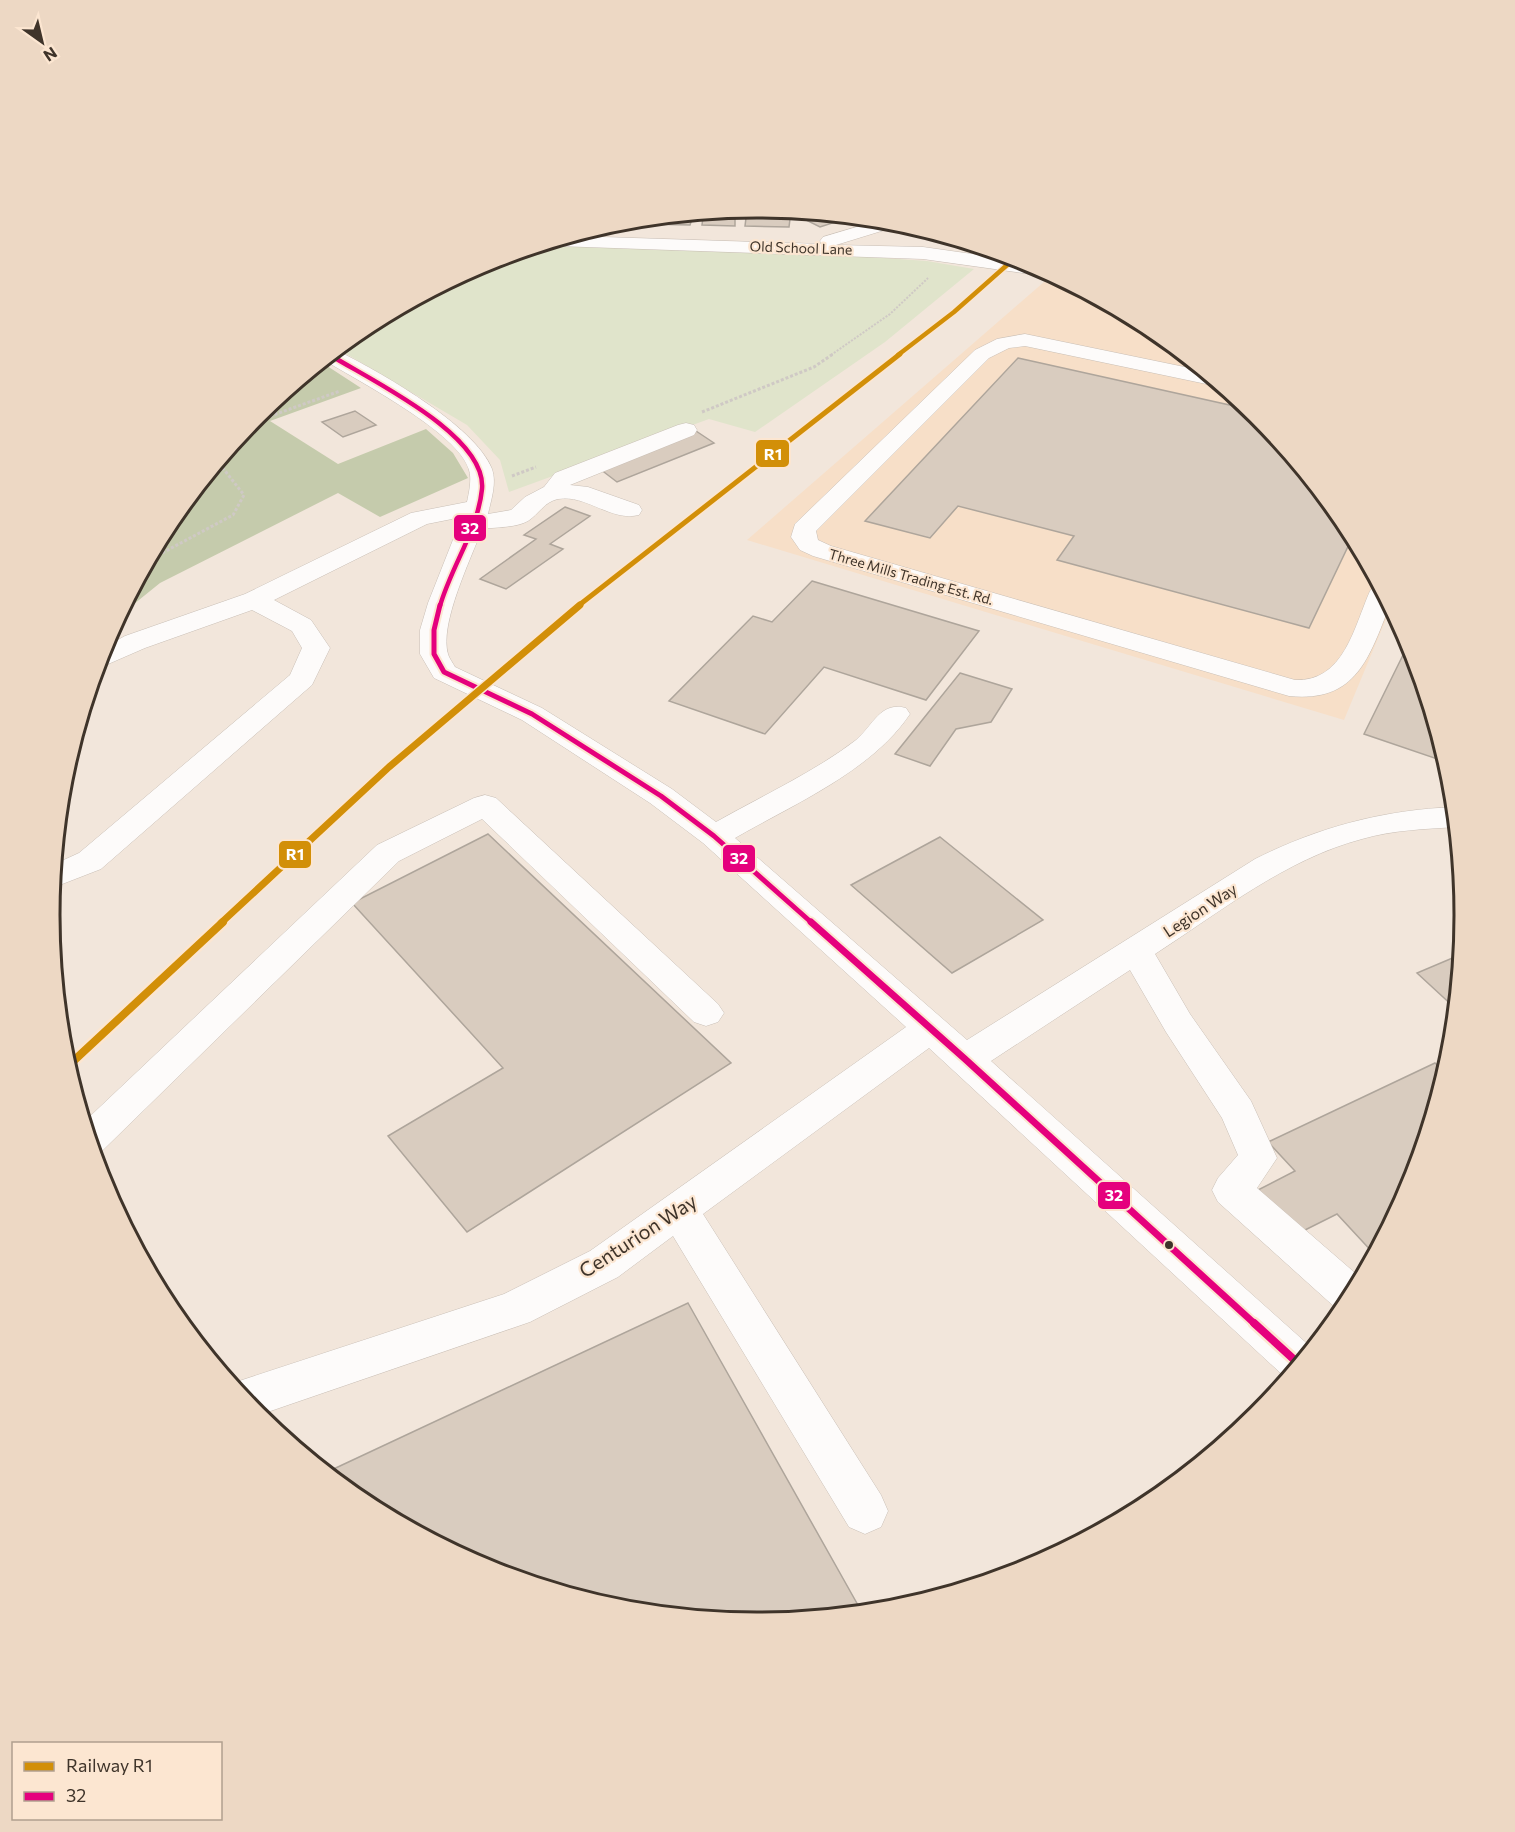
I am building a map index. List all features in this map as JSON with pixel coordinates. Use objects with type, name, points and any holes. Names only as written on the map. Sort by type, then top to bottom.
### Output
[{"type":"street","points":[[806,248],[868,227]]},
{"type":"street","points":[[889,231],[893,236],[923,253]]},
{"type":"street","name":"Old School Lane","points":[[579,242],[923,253],[1001,263]]},
{"type":"street","name":"Three Mills Trading Est. Rd.","points":[[1198,376],[1025,340],[1004,343],[982,354],[804,529],[803,537],[809,545],[822,551],[1280,686],[1306,690],[1339,678],[1348,666],[1379,600]]},
{"type":"street","points":[[337,360],[432,418],[463,444],[480,469],[477,506],[448,582],[435,631],[434,657],[438,666],[444,672],[532,714],[661,796],[714,836],[965,1059],[1295,1360]]},
{"type":"street","points":[[111,654],[135,642],[255,600],[420,518],[477,506],[519,516],[533,502],[552,492],[563,478],[690,422]]},
{"type":"street","points":[[552,492],[580,492],[630,510]]},
{"type":"street","points":[[61,874],[90,861],[302,679],[316,648],[302,626],[255,600]]},
{"type":"street","points":[[714,836],[827,772],[867,746],[896,714]]},
{"type":"street","points":[[95,1134],[388,853],[485,806],[706,1013]]},
{"type":"street","name":"Legion Way","points":[[965,1059],[1266,867],[1304,846],[1346,831],[1422,818],[1448,817]]},
{"type":"street","points":[[1136,950],[1178,1023],[1238,1112],[1258,1158],[1232,1190],[1346,1291]]},
{"type":"street","name":"Centurion Way","points":[[253,1397],[515,1309],[604,1264],[930,1029]]},
{"type":"street","points":[[679,1211],[865,1511]]},
{"type":"path","points":[[690,422],[814,368],[890,314],[956,256]]},
{"type":"path","points":[[272,416],[370,381]]},
{"type":"path","points":[[477,506],[535,467]]},
{"type":"path","points":[[162,553],[233,515],[244,495],[223,468]]},
{"type":"shaded area","points":[[1044,282],[1066,290],[1145,336],[1182,363],[1251,423],[1311,491],[1337,528],[1362,567],[1387,617],[1344,720],[747,540]]},
{"type":"green space","points":[[566,246],[801,252],[927,261],[974,269],[885,342],[755,432],[709,419],[509,492],[500,460],[467,425],[346,354],[370,336],[449,290],[533,256]]},
{"type":"green space","points":[[328,367],[361,388],[270,421],[338,464],[426,429],[453,453],[468,478],[380,517],[338,493],[160,583],[134,604],[153,567],[204,491],[264,423]]},
{"type":"building","points":[[735,219],[735,226],[702,225],[703,221]]},
{"type":"building","points":[[746,219],[790,219],[789,227],[745,226]]},
{"type":"building","points":[[807,220],[834,223],[820,227]]},
{"type":"building","points":[[691,222],[690,225],[664,224]]},
{"type":"building","points":[[1018,358],[1232,406],[1282,456],[1311,491],[1348,546],[1309,628],[1057,560],[1074,536],[958,506],[930,538],[865,521]]},
{"type":"building","points":[[355,411],[376,425],[343,437],[322,422]]},
{"type":"building","points":[[696,431],[714,443],[617,482],[600,469]]},
{"type":"building","points":[[565,507],[590,516],[550,544],[563,549],[506,589],[480,579],[536,539],[524,535]]},
{"type":"building","points":[[812,581],[979,631],[926,700],[824,667],[765,734],[669,701],[753,616],[772,622]]},
{"type":"building","points":[[1404,654],[1418,692],[1437,759],[1364,734]]},
{"type":"building","points":[[960,673],[1012,689],[991,722],[956,729],[930,766],[895,754]]},
{"type":"building","points":[[488,834],[731,1063],[467,1232],[388,1136],[503,1068],[352,903]]},
{"type":"building","points":[[940,837],[1043,920],[952,973],[851,885]]},
{"type":"building","points":[[1454,957],[1449,1003],[1417,973]]},
{"type":"building","points":[[1435,1063],[1439,1066],[1418,1140],[1402,1183],[1370,1250],[1337,1214],[1295,1235],[1256,1191],[1295,1171],[1268,1142]]},
{"type":"building","points":[[688,1303],[859,1606],[803,1612],[712,1612],[666,1608],[577,1590],[533,1576],[449,1542],[370,1496],[333,1469]]},
{"type":"rail line","name":"R1","points":[[75,1060],[389,767],[560,620],[954,312],[1007,265]]},
{"type":"transit line","name":"32","points":[[338,360],[436,421],[472,454],[481,470],[482,489],[476,514],[441,603],[434,630],[434,654],[444,672],[532,714],[661,796],[714,836],[965,1059],[1295,1360]]}]
